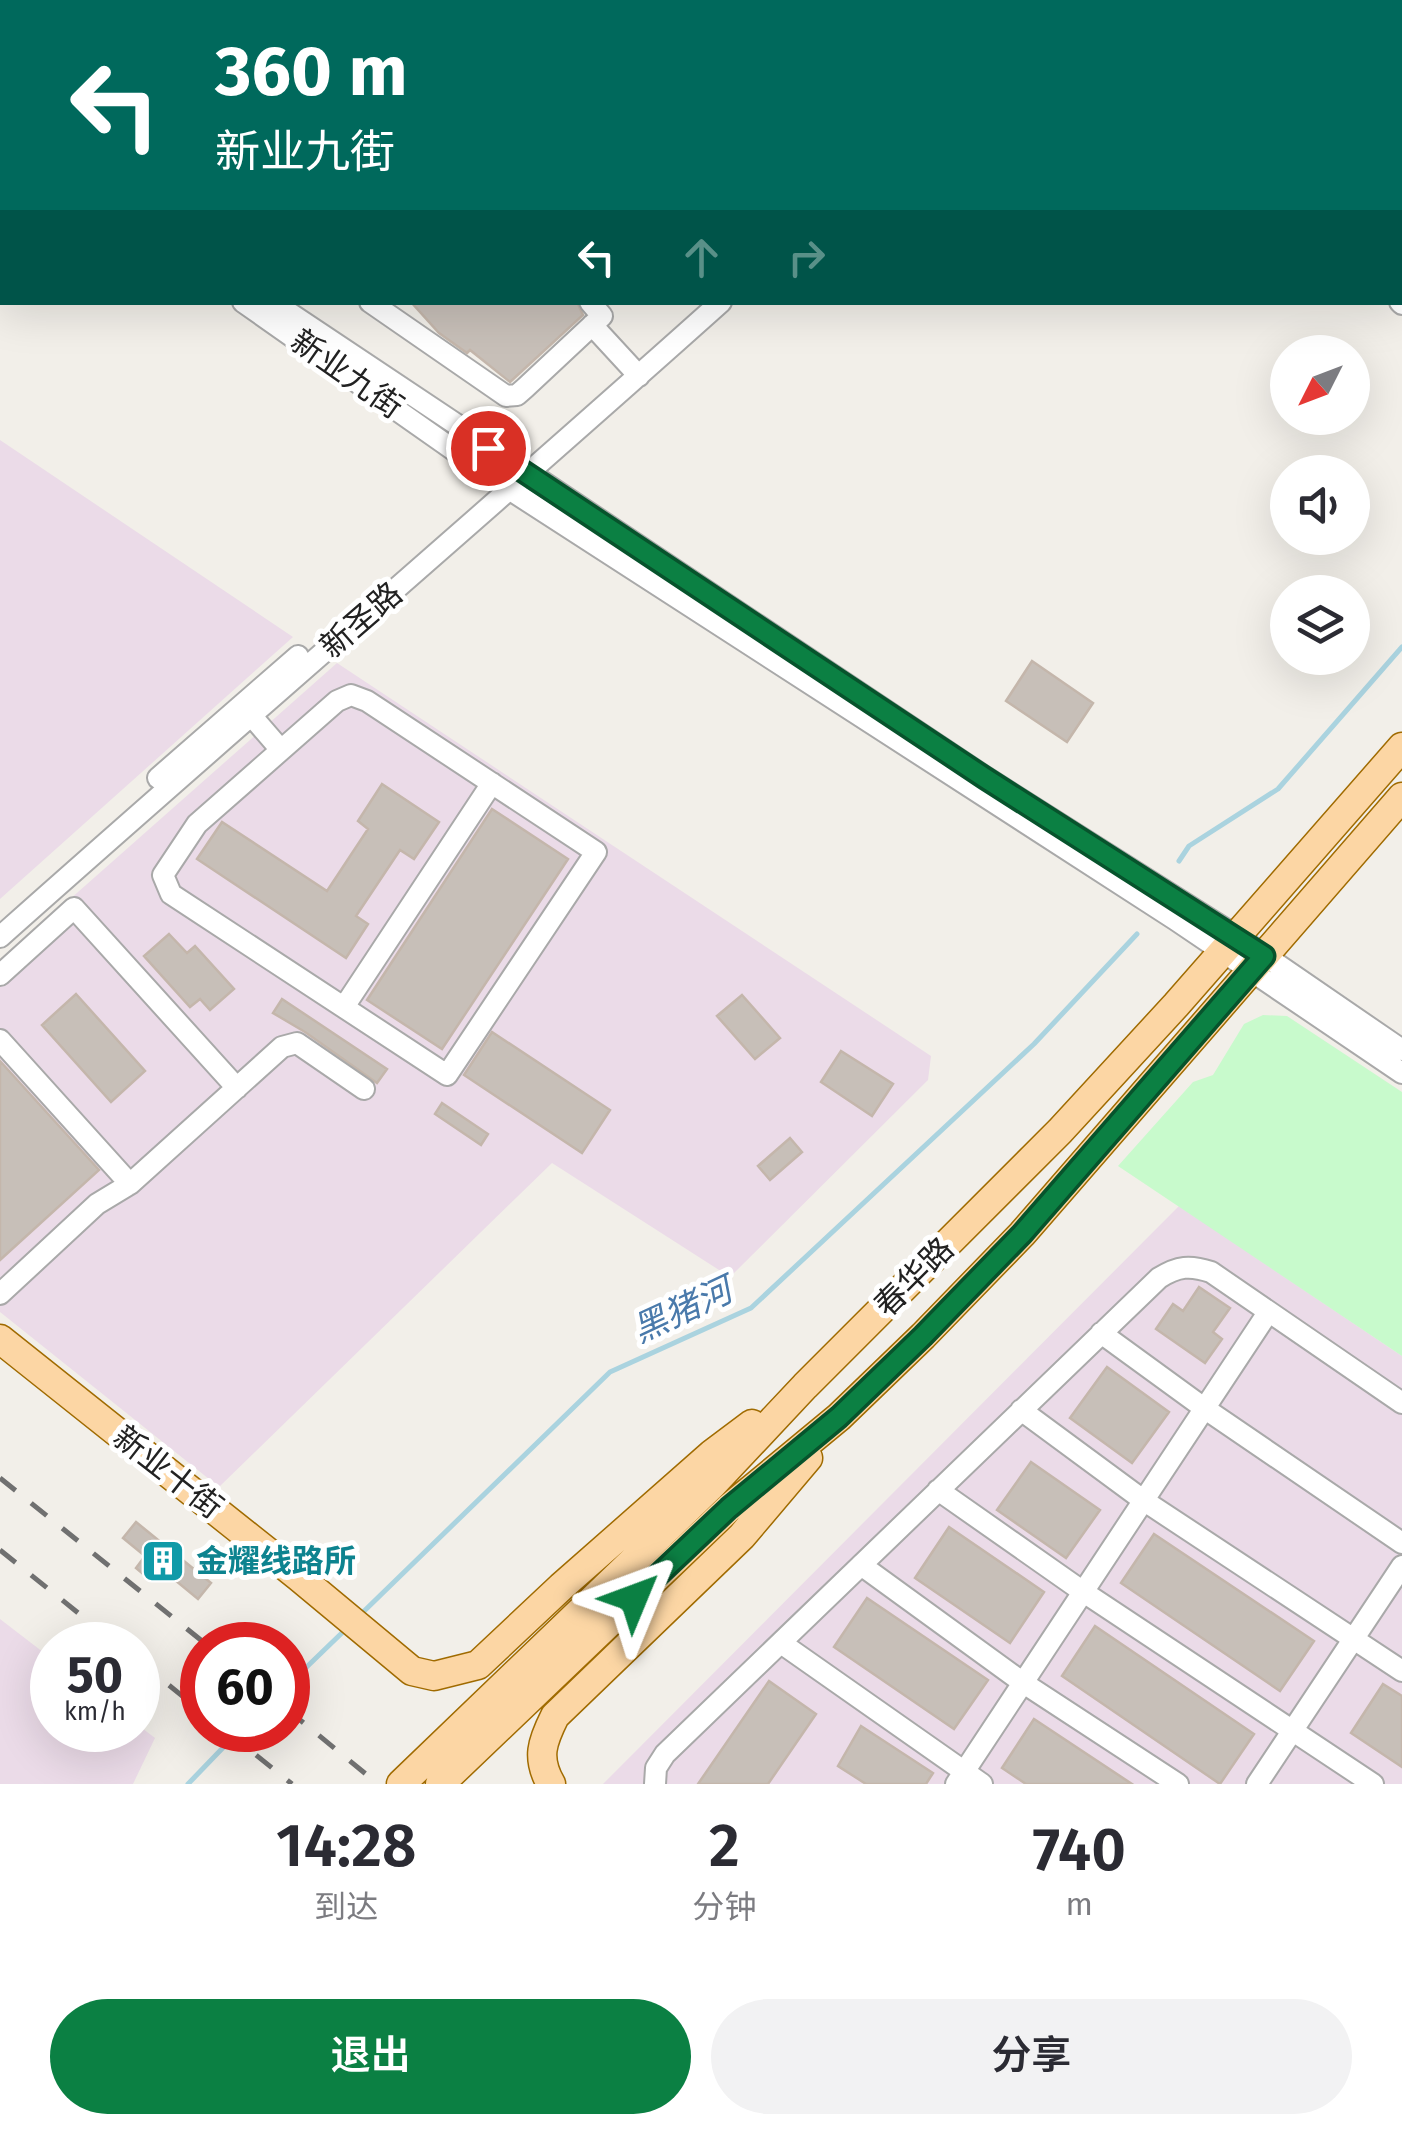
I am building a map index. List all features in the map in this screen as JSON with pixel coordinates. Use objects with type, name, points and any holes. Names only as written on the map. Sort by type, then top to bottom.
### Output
[{"type":"main road","name":"春华路","points":[[401,1784],[712,1486],[806,1386],[1060,1132],[1402,746]]},
{"type":"main road","name":"春华路","points":[[440,1784],[729,1508],[839,1417],[1022,1234],[1402,797]]},
{"type":"main road","name":"新业十街","points":[[0,1339],[412,1671],[434,1676],[478,1664],[712,1454],[806,1386]]},
{"type":"main road","points":[[551,1784],[540,1764],[542,1741],[555,1716],[742,1536],[839,1417]]},
{"type":"street","name":"新业九街","points":[[262,305],[524,471],[985,778],[1229,944],[1402,1072]]},
{"type":"street","name":"新业九街","points":[[262,305],[507,487],[1229,944]]},
{"type":"street","points":[[374,305],[506,396],[525,388],[602,316],[593,305]]},
{"type":"street","name":"新圣路","points":[[0,919],[51,882],[507,487],[634,371],[699,305]]},
{"type":"street","name":"新圣路","points":[[634,371],[717,305]]},
{"type":"street","points":[[592,325],[634,371]]},
{"type":"street","points":[[351,695],[367,701],[596,852],[447,1074],[171,894],[163,875],[197,824],[281,750],[336,700],[351,695]]},
{"type":"street","points":[[246,710],[281,750]]},
{"type":"street","points":[[344,1008],[492,783]]},
{"type":"street","points":[[51,882],[237,1088]]},
{"type":"street","name":"新圣路","points":[[0,937],[51,882]]},
{"type":"street","points":[[0,974],[74,908]]},
{"type":"street","name":"新业九街","points":[[1257,964],[1402,1050]]},
{"type":"street","points":[[0,1040],[130,1184]]},
{"type":"street","points":[[0,1294],[97,1204],[130,1184],[282,1047],[297,1043],[364,1089]]},
{"type":"street","points":[[655,1784],[656,1768],[664,1754],[1101,1333],[1159,1278],[1176,1268],[1195,1267],[1210,1272],[1402,1403]]},
{"type":"street","points":[[960,1778],[1268,1314]]},
{"type":"street","points":[[1101,1333],[1402,1543]]},
{"type":"street","points":[[1020,1410],[1143,1500],[1402,1671]]},
{"type":"street","points":[[938,1490],[1082,1591],[1373,1784]]},
{"type":"street","points":[[860,1565],[1022,1682],[1178,1784]]},
{"type":"street","points":[[1257,1784],[1402,1566]]},
{"type":"street","points":[[780,1643],[960,1778],[982,1784]]},
{"type":"shaded area","points":[[0,440],[293,637],[0,899]]},
{"type":"shaded area","points":[[337,663],[931,1056],[928,1080],[730,1277],[552,1163],[219,1487],[0,1312],[0,961]]},
{"type":"shaded area","points":[[1179,1206],[1402,1356],[1402,1784],[603,1784]]},
{"type":"shaded area","points":[[0,1619],[30,1642],[30,1752],[148,1752],[133,1784],[0,1784]]},
{"type":"green space","points":[[1263,1015],[1287,1016],[1402,1092],[1402,1356],[1118,1166],[1193,1082],[1213,1075],[1244,1024]]},
{"type":"building","points":[[414,305],[578,305],[583,315],[510,382],[470,350],[467,353],[439,333]]},
{"type":"building","points":[[1032,661],[1093,703],[1067,742],[1006,701]]},
{"type":"building","points":[[382,784],[439,822],[414,859],[400,850],[356,916],[368,924],[346,958],[197,859],[222,822],[327,891],[368,829],[358,821]]},
{"type":"building","points":[[492,809],[568,859],[442,1049],[367,1000]]},
{"type":"building","points":[[169,934],[187,953],[195,946],[234,989],[210,1010],[200,999],[190,1007],[144,956]]},
{"type":"building","points":[[76,994],[145,1071],[111,1102],[42,1025]]},
{"type":"building","points":[[742,995],[780,1038],[755,1059],[717,1016]]},
{"type":"building","points":[[282,999],[387,1069],[377,1083],[273,1013]]},
{"type":"building","points":[[492,1032],[610,1110],[582,1153],[464,1075]]},
{"type":"building","points":[[841,1051],[893,1084],[872,1116],[821,1082]]},
{"type":"building","points":[[0,1061],[99,1170],[0,1260]]},
{"type":"building","points":[[442,1103],[488,1134],[481,1145],[435,1114]]},
{"type":"building","points":[[790,1138],[802,1152],[770,1180],[758,1166]]},
{"type":"building","points":[[1199,1287],[1230,1308],[1213,1332],[1222,1339],[1205,1363],[1156,1329],[1173,1304],[1183,1311]]},
{"type":"building","points":[[1107,1367],[1169,1412],[1132,1463],[1070,1418]]},
{"type":"building","points":[[1031,1462],[1100,1510],[1066,1558],[997,1510]]},
{"type":"building","name":"金耀线路所","points":[[136,1522],[211,1583],[198,1599],[158,1566],[148,1578],[136,1568],[145,1556],[123,1538]]},
{"type":"building","points":[[949,1527],[1044,1592],[1010,1643],[915,1578]]},
{"type":"building","points":[[1154,1534],[1314,1641],[1280,1691],[1121,1583]]},
{"type":"building","points":[[867,1598],[988,1680],[954,1729],[834,1647]]},
{"type":"building","points":[[1095,1626],[1254,1734],[1220,1784],[1062,1676]]},
{"type":"building","points":[[769,1681],[816,1714],[768,1784],[698,1784]]},
{"type":"building","points":[[1383,1684],[1402,1696],[1402,1767],[1351,1733]]},
{"type":"building","points":[[1034,1719],[1132,1784],[1026,1784],[1002,1768]]},
{"type":"building","points":[[861,1726],[933,1773],[926,1784],[866,1784],[838,1766]]},
{"type":"waterway","points":[[1179,861],[1189,846],[1278,789],[1402,647]]},
{"type":"waterway","name":"黑猪河","points":[[358,1617],[610,1372],[751,1308],[1034,1044],[1137,934]]},
{"type":"waterway","name":"黑猪河","points":[[310,1664],[347,1628]]},
{"type":"waterway","name":"黑猪河","points":[[188,1784],[219,1752]]},
{"type":"railway","points":[[0,1478],[180,1623]]},
{"type":"railway","points":[[0,1550],[89,1622]]},
{"type":"railway","points":[[160,1678],[180,1694]]},
{"type":"railway","points":[[310,1728],[378,1784]]},
{"type":"railway","points":[[252,1752],[292,1784]]},
{"type":"place","name":"金耀线路所","points":[[163,1561]]},
{"type":"route","points":[[488,448],[985,778],[1264,956],[1022,1234],[923,1336],[839,1417],[729,1508],[634,1598]]}]
